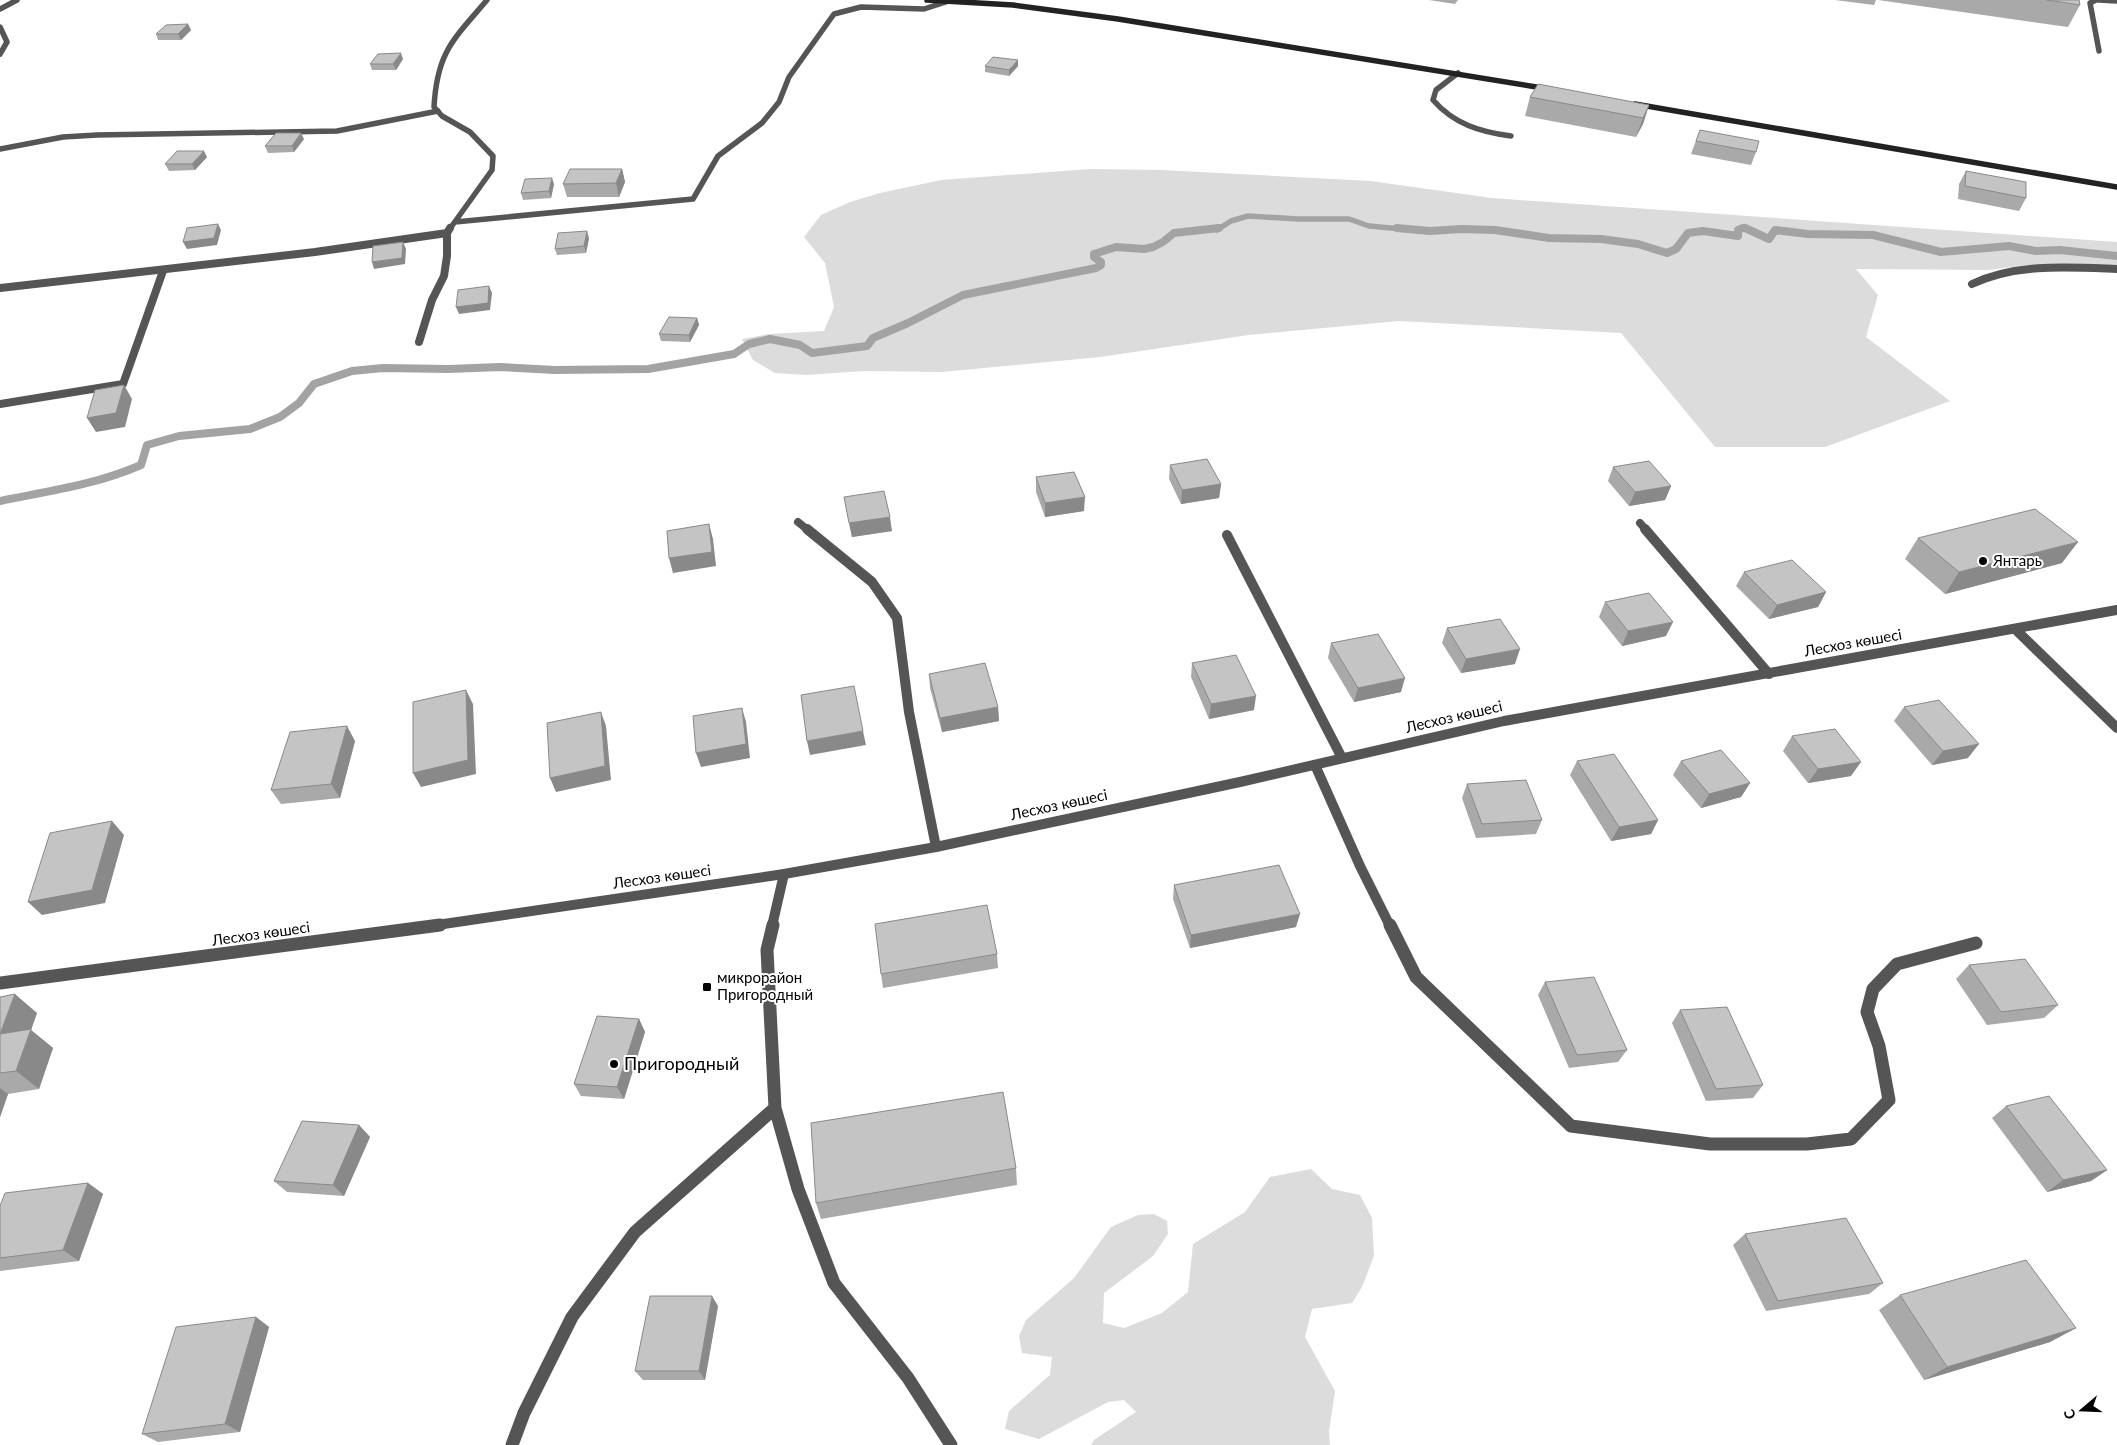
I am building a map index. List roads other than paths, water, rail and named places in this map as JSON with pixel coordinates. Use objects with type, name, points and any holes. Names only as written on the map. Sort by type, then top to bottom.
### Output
[{"type":"street","points":[[0,9],[17,0]]},
{"type":"street","points":[[419,342],[432,300],[444,276],[447,256],[447,234],[492,170],[493,156],[470,132],[442,116],[434,107],[434,86],[439,63],[446,48],[488,0]]},
{"type":"street","points":[[927,0],[1013,5],[1118,19],[1556,90]]},
{"type":"street","points":[[2099,51],[2090,3],[2097,0],[2117,1]]},
{"type":"street","points":[[454,222],[692,199],[718,156],[762,124],[780,102],[789,77],[834,14],[861,7],[924,9],[949,1]]},
{"type":"street","points":[[0,27],[7,42],[0,54]]},
{"type":"street","points":[[1458,74],[1436,90],[1433,100],[1439,109],[1452,120],[1475,129],[1511,136]]},
{"type":"street","points":[[1623,102],[2117,187]]},
{"type":"street","points":[[0,150],[63,137],[97,135],[337,131],[438,111]]},
{"type":"street","points":[[0,288],[163,271],[447,234]]},
{"type":"street","points":[[1972,284],[1999,274],[2027,269],[2117,268]]},
{"type":"street","points":[[0,412],[2,404],[123,384],[163,271]]},
{"type":"street","points":[[798,522],[872,582],[897,618],[909,712],[936,847]]},
{"type":"street","points":[[1640,523],[1769,674]]},
{"type":"street","points":[[1227,535],[1342,758]]},
{"type":"street","name":"Лесхоз көшесі","points":[[0,983],[497,917],[784,874],[936,847],[1315,765],[1504,721],[2117,610]]},
{"type":"street","points":[[2015,629],[2117,728]]},
{"type":"street","points":[[1315,765],[1360,866],[1416,977],[1571,1126],[1710,1144],[1807,1144],[1851,1139],[1889,1100],[1879,1046],[1867,1012],[1873,989],[1897,964],[1976,943]]},
{"type":"street","points":[[784,874],[767,950],[775,1108],[798,1189],[834,1283],[908,1378],[951,1445]]},
{"type":"street","points":[[512,1445],[524,1412],[572,1317],[635,1232],[775,1108]]},
{"type":"waterway","points":[[1217,230],[1231,221],[1248,216],[1298,219],[1349,219],[1369,226],[1412,230]]},
{"type":"waterway","points":[[0,501],[72,487],[124,472],[141,465],[147,445],[179,436],[250,429],[280,417],[299,403],[314,384],[352,371],[383,368],[449,369],[500,367],[555,370],[648,369],[734,354],[749,344],[770,339],[800,345],[812,353],[867,346],[873,338],[908,323],[963,295],[1096,268],[1101,265],[1101,262],[1094,257],[1094,254],[1116,247],[1144,249],[1163,242],[1174,233],[1219,228]]},
{"type":"waterway","points":[[1397,228],[1430,231],[1461,229],[1495,230],[1549,238],[1601,239],[1638,244],[1667,253],[1676,249],[1688,233],[1703,231],[1738,236],[1738,230],[1743,228]]},
{"type":"waterway","points":[[1739,230],[1744,228],[1748,230]]},
{"type":"waterway","points":[[1745,228],[1769,239],[1775,230],[1808,234],[1873,235],[1941,252],[2009,246],[2036,251],[2060,250],[2117,256]]},
{"type":"waterway","points":[[1453,230],[1480,230]]},
{"type":"place","name":"Янтарь","points":[[1983,561]]},
{"type":"place","name":"микрорайон Пригородный","points":[[707,987]]},
{"type":"place","name":"Пригородный","points":[[614,1064]]}]
